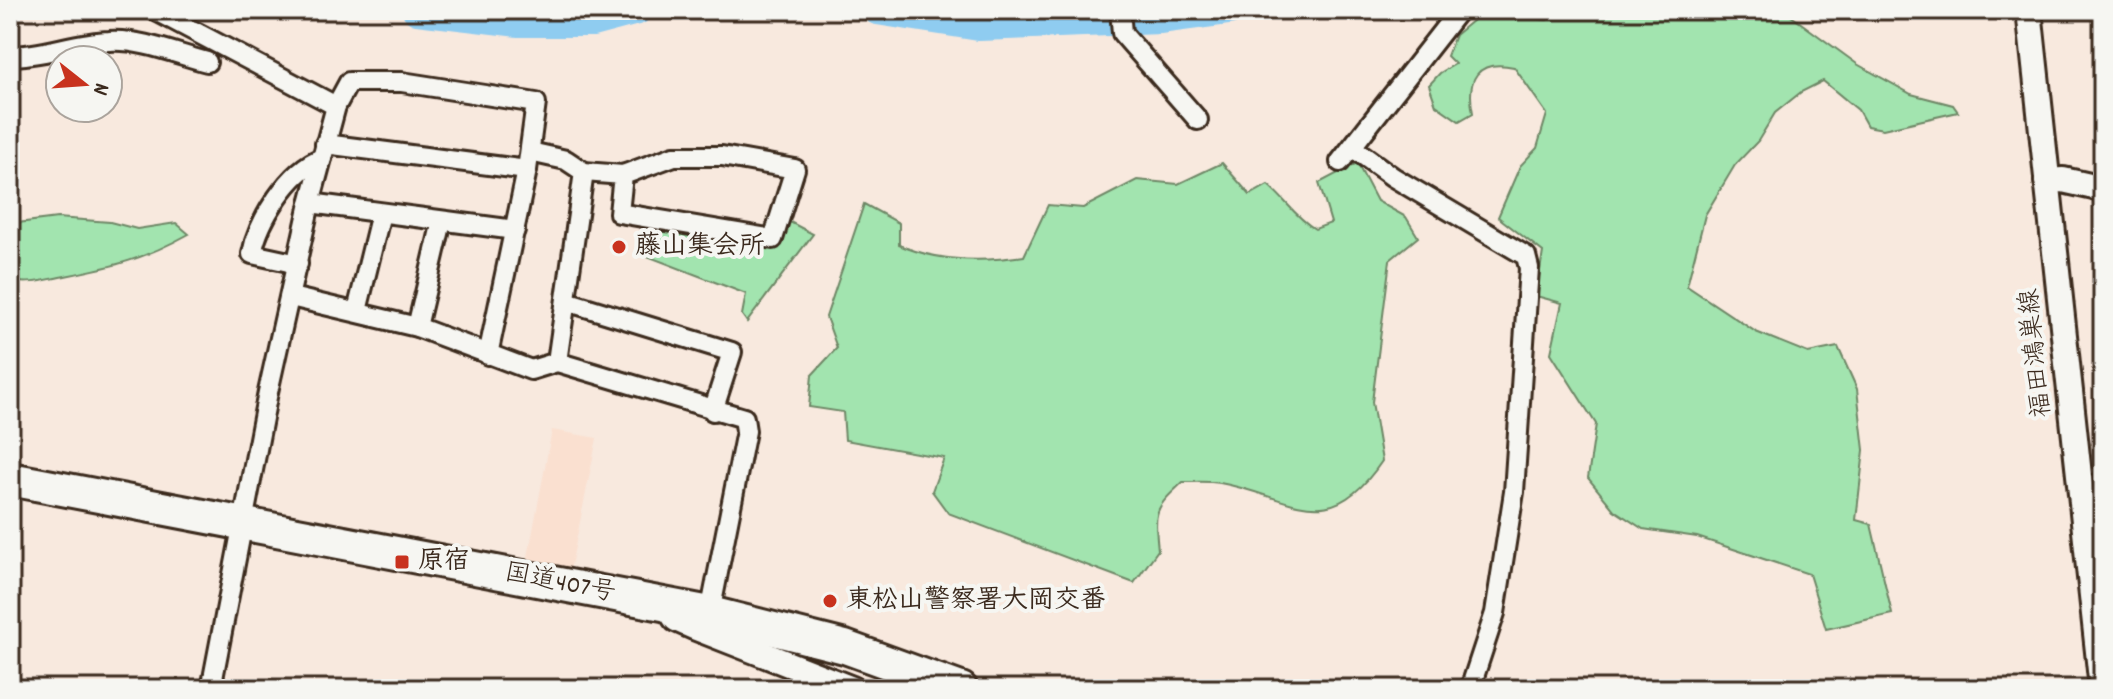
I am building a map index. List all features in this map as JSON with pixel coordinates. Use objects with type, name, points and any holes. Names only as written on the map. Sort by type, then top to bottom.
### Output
[{"type":"highway","name":"国道407号","points":[[10,479],[710,613],[845,647],[961,689]]},
{"type":"main road","name":"福田鴻巣線","points":[[2029,10],[2047,181],[2096,557],[2102,689]]},
{"type":"main road","points":[[2047,181],[2063,180],[2103,189]]},
{"type":"main road","points":[[666,604],[676,619],[852,689]]},
{"type":"street","points":[[154,10],[336,106]]},
{"type":"street","points":[[1120,10],[1122,33],[1198,120]]},
{"type":"street","points":[[1459,10],[1347,155],[1393,177],[1526,256],[1529,268],[1514,492],[1495,613],[1470,689]]},
{"type":"street","points":[[10,56],[30,56],[110,40],[139,44],[207,62]]},
{"type":"street","points":[[211,689],[268,392],[310,203],[336,106],[349,82],[361,79],[536,103],[529,161],[488,355]]},
{"type":"street","points":[[298,264],[252,254],[255,240],[297,173],[323,151],[566,160],[584,172],[623,175],[674,156],[722,156],[795,169],[773,239],[619,213],[623,175]]},
{"type":"street","points":[[557,362],[584,172]]},
{"type":"street","points":[[310,203],[515,230]]},
{"type":"street","points":[[357,311],[381,213]]},
{"type":"street","points":[[417,327],[442,221]]},
{"type":"street","points":[[291,297],[417,327],[531,370],[557,362],[744,418],[746,431],[727,540],[710,613]]},
{"type":"street","points":[[566,301],[732,352],[713,411]]},
{"type":"shaded area","points":[[552,430],[597,438],[570,571],[527,562]]},
{"type":"green space","points":[[1473,10],[1547,20],[1556,10],[1783,10],[1857,64],[1911,94],[1953,105],[1958,112],[1883,129],[1867,126],[1858,110],[1823,81],[1801,92],[1775,113],[1758,141],[1735,165],[1705,215],[1687,286],[1756,332],[1808,353],[1838,347],[1857,389],[1864,450],[1856,520],[1871,524],[1892,614],[1826,629],[1809,574],[1697,537],[1643,529],[1614,510],[1588,478],[1596,424],[1551,353],[1562,303],[1536,296],[1543,252],[1498,217],[1520,166],[1537,148],[1547,114],[1514,67],[1491,66],[1477,74],[1471,90],[1473,113],[1459,121],[1436,105],[1429,85],[1440,73],[1455,64],[1447,56],[1455,35],[1473,20]]},
{"type":"green space","points":[[1222,163],[1250,195],[1268,185],[1315,229],[1331,223],[1319,183],[1357,163],[1377,201],[1406,217],[1418,237],[1390,260],[1372,402],[1382,461],[1362,485],[1344,500],[1326,507],[1308,507],[1220,483],[1183,482],[1166,498],[1158,511],[1158,550],[1134,583],[948,513],[932,491],[944,458],[845,440],[843,412],[809,407],[812,375],[837,348],[826,317],[864,204],[899,223],[899,245],[914,251],[945,258],[1008,258],[1024,256],[1048,205],[1083,208],[1137,180],[1178,184]]},
{"type":"green space","points":[[57,218],[110,222],[137,229],[176,223],[189,234],[158,250],[115,265],[38,282],[10,281],[10,224]]},
{"type":"green space","points":[[788,221],[813,234],[747,322],[742,315],[746,294],[647,256],[656,225],[775,246]]},
{"type":"waterway","points":[[417,10],[519,22],[592,22],[637,10]]},
{"type":"waterway","points":[[877,10],[979,26],[1161,19],[1229,10]]},
{"type":"place","name":"藤山集会所","points":[[619,247]]},
{"type":"place","name":"原宿","points":[[402,562]]},
{"type":"place","name":"東松山警察署大岡交番","points":[[830,601]]}]
